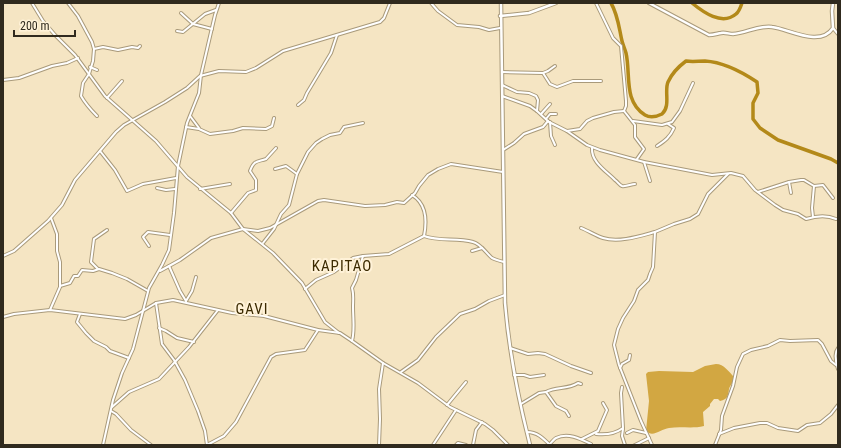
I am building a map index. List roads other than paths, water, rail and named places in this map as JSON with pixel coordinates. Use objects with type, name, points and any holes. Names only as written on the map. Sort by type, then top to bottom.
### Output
[{"type":"main road","points":[[501,3],[500,28],[505,295],[509,347],[530,445]]},
{"type":"main road","points":[[500,16],[529,13],[555,3]]},
{"type":"main road","points":[[649,3],[709,35],[716,35],[723,32],[733,34],[771,27],[804,36],[818,36],[826,34],[833,28],[833,3]]},
{"type":"street","points":[[32,3],[38,15],[78,58],[107,98],[156,142],[187,177],[231,213],[243,229],[263,244],[278,258],[306,288],[325,322],[383,363],[418,383],[447,405],[482,422],[493,430],[508,445]]},
{"type":"street","points":[[68,3],[81,22],[92,42],[94,49],[93,61],[89,74],[83,83],[81,96],[84,102],[97,116]]},
{"type":"street","points":[[103,445],[111,407],[129,358],[148,290],[169,250],[178,166],[186,127],[199,93],[201,75],[219,3]]},
{"type":"street","points":[[3,256],[14,251],[51,218],[62,205],[75,180],[116,132],[124,125],[187,88],[201,75],[219,72],[246,72],[256,68],[283,51],[381,21],[384,18],[390,3]]},
{"type":"street","points":[[431,3],[438,11],[457,25],[478,27],[489,30],[500,28]]},
{"type":"street","points":[[596,3],[613,38],[621,46],[626,101],[624,111]]},
{"type":"street","points":[[177,31],[182,32],[204,14],[217,10]]},
{"type":"street","points":[[181,13],[193,24],[212,30]]},
{"type":"street","points":[[833,28],[838,34]]},
{"type":"street","points":[[298,106],[305,98],[331,52],[337,35]]},
{"type":"street","points":[[94,49],[102,47],[118,50],[132,47],[136,48],[140,46]]},
{"type":"street","points":[[3,80],[20,78],[78,58]]},
{"type":"street","points":[[502,72],[543,73],[555,66]]},
{"type":"street","points":[[90,67],[97,70]]},
{"type":"street","points":[[543,73],[550,84],[557,87],[573,81],[601,82]]},
{"type":"street","points":[[107,98],[122,81]]},
{"type":"street","points":[[633,121],[662,125],[672,122],[675,119],[693,82]]},
{"type":"street","points":[[502,85],[518,92],[529,93],[536,96],[538,100],[537,111]]},
{"type":"street","points":[[502,96],[528,105],[548,121],[567,131],[592,148],[644,162],[712,176],[728,173],[743,176],[758,192],[783,210],[798,214],[805,219],[813,217],[831,217],[836,219]]},
{"type":"street","points":[[541,114],[550,104]]},
{"type":"street","points":[[624,111],[633,121],[635,125],[635,137],[644,150],[637,159]]},
{"type":"street","points":[[567,131],[580,129],[587,121],[593,118],[614,112],[624,111]]},
{"type":"street","points":[[503,150],[524,134],[544,127],[550,114],[556,114]]},
{"type":"street","points":[[190,116],[199,129]]},
{"type":"street","points":[[186,127],[199,129],[210,134],[243,128],[266,129],[272,126],[274,118]]},
{"type":"street","points":[[548,121],[551,136],[555,145]]},
{"type":"street","points":[[263,244],[276,226],[278,219],[290,202],[297,174],[308,152],[316,143],[326,136],[340,133],[344,127],[363,123]]},
{"type":"street","points":[[657,146],[668,138],[674,128],[667,124]]},
{"type":"street","points":[[231,213],[248,193],[256,190],[256,180],[250,172],[253,165],[259,160],[266,159],[276,148]]},
{"type":"street","points":[[592,148],[592,155],[594,159],[620,184],[627,186],[635,184]]},
{"type":"street","points":[[100,151],[115,170],[127,191],[143,184],[176,178]]},
{"type":"street","points":[[644,162],[650,181]]},
{"type":"street","points":[[159,271],[180,260],[211,238],[243,229],[258,230],[276,226],[318,201],[324,200],[365,206],[385,205],[397,202],[404,203],[415,193],[428,175],[451,164],[503,172]]},
{"type":"street","points":[[275,169],[286,166],[297,174]]},
{"type":"street","points":[[581,228],[605,239],[620,240],[635,238],[655,232],[690,219],[698,214],[708,194],[728,173]]},
{"type":"street","points":[[758,192],[789,182],[803,180],[814,186],[823,185],[833,198]]},
{"type":"street","points":[[789,182],[791,193]]},
{"type":"street","points":[[200,189],[230,184]]},
{"type":"street","points":[[813,217],[812,208],[814,186]]},
{"type":"street","points":[[157,188],[166,190],[175,189]]},
{"type":"street","points":[[415,193],[416,198]]},
{"type":"street","points":[[412,195],[416,198],[425,212],[426,227],[424,236]]},
{"type":"street","points":[[50,310],[60,286],[60,262],[57,252],[57,234],[51,218]]},
{"type":"street","points":[[108,230],[94,239],[91,262],[98,269],[120,275],[148,290]]},
{"type":"street","points":[[150,246],[143,237],[148,232],[170,235]]},
{"type":"street","points":[[652,445],[620,368],[614,348],[623,318],[634,301],[638,290],[648,280],[653,267],[655,232]]},
{"type":"street","points":[[306,288],[316,280],[334,272],[353,258],[389,254],[424,236],[446,240],[475,242],[493,258],[504,262]]},
{"type":"street","points":[[472,252],[482,248]]},
{"type":"street","points":[[352,341],[354,330],[354,297],[352,288],[363,256]]},
{"type":"street","points":[[169,266],[186,301]]},
{"type":"street","points":[[60,286],[70,283],[74,276],[78,276],[82,270],[94,271],[98,269]]},
{"type":"street","points":[[186,301],[192,291],[196,277]]},
{"type":"street","points":[[400,372],[418,360],[436,336],[460,314],[475,309],[489,301],[505,295]]},
{"type":"street","points":[[3,317],[20,313],[50,310],[121,320],[143,311],[156,303],[173,300],[186,301],[239,314],[264,316],[318,330],[340,333]]},
{"type":"street","points":[[156,303],[162,344],[184,378],[205,431],[207,445],[224,436],[236,422],[271,357],[276,354],[305,350],[318,330]]},
{"type":"street","points":[[111,407],[128,393],[159,379],[194,342],[218,310]]},
{"type":"street","points":[[80,314],[76,322],[88,335],[110,351],[129,358]]},
{"type":"street","points":[[160,328],[177,338],[194,342]]},
{"type":"street","points":[[715,445],[737,367],[741,358],[748,351],[768,346],[780,340],[818,340],[824,347],[831,361],[838,369]]},
{"type":"street","points":[[509,347],[528,354],[545,354],[591,373]]},
{"type":"street","points":[[836,365],[836,351],[838,348]]},
{"type":"street","points":[[620,368],[622,364],[629,360],[630,355]]},
{"type":"street","points":[[379,445],[379,389],[380,372],[383,363]]},
{"type":"street","points":[[514,375],[524,375],[530,377],[544,375]]},
{"type":"street","points":[[447,405],[466,382]]},
{"type":"street","points":[[521,404],[539,393],[568,389],[578,383],[581,384]]},
{"type":"street","points":[[622,387],[622,436],[625,445]]},
{"type":"street","points":[[546,392],[556,406],[566,411],[569,416]]},
{"type":"street","points":[[596,434],[607,410],[603,403]]},
{"type":"street","points":[[719,434],[734,428],[760,423],[767,423],[776,428],[798,431],[807,425],[820,423],[831,414],[838,405]]},
{"type":"street","points":[[433,445],[456,410]]},
{"type":"street","points":[[111,411],[116,414],[131,430],[151,445]]},
{"type":"street","points":[[472,445],[477,428],[482,422]]},
{"type":"street","points":[[582,439],[596,434],[605,434],[622,429]]},
{"type":"street","points":[[626,433],[633,430],[646,433]]},
{"type":"street","points":[[527,432],[532,432],[538,435],[549,445],[556,438],[570,436],[582,439],[591,444]]},
{"type":"street","points":[[635,445],[649,438]]},
{"type":"street","points":[[456,445],[458,443],[466,445]]},
{"type":"waterway","points":[[611,3],[617,17],[626,53],[629,87],[633,102],[645,115],[649,117],[655,116],[662,114],[665,111],[668,82],[676,70],[686,61],[718,63],[738,71],[757,82],[758,93],[753,103],[753,119],[760,128],[778,140],[831,159],[838,163]]},
{"type":"waterway","points":[[692,3],[707,14],[725,19],[737,13],[742,3]]},
{"type":"district","name":"KAPITAO","points":[[342,266]]},
{"type":"district","name":"GAVI","points":[[252,309]]}]
